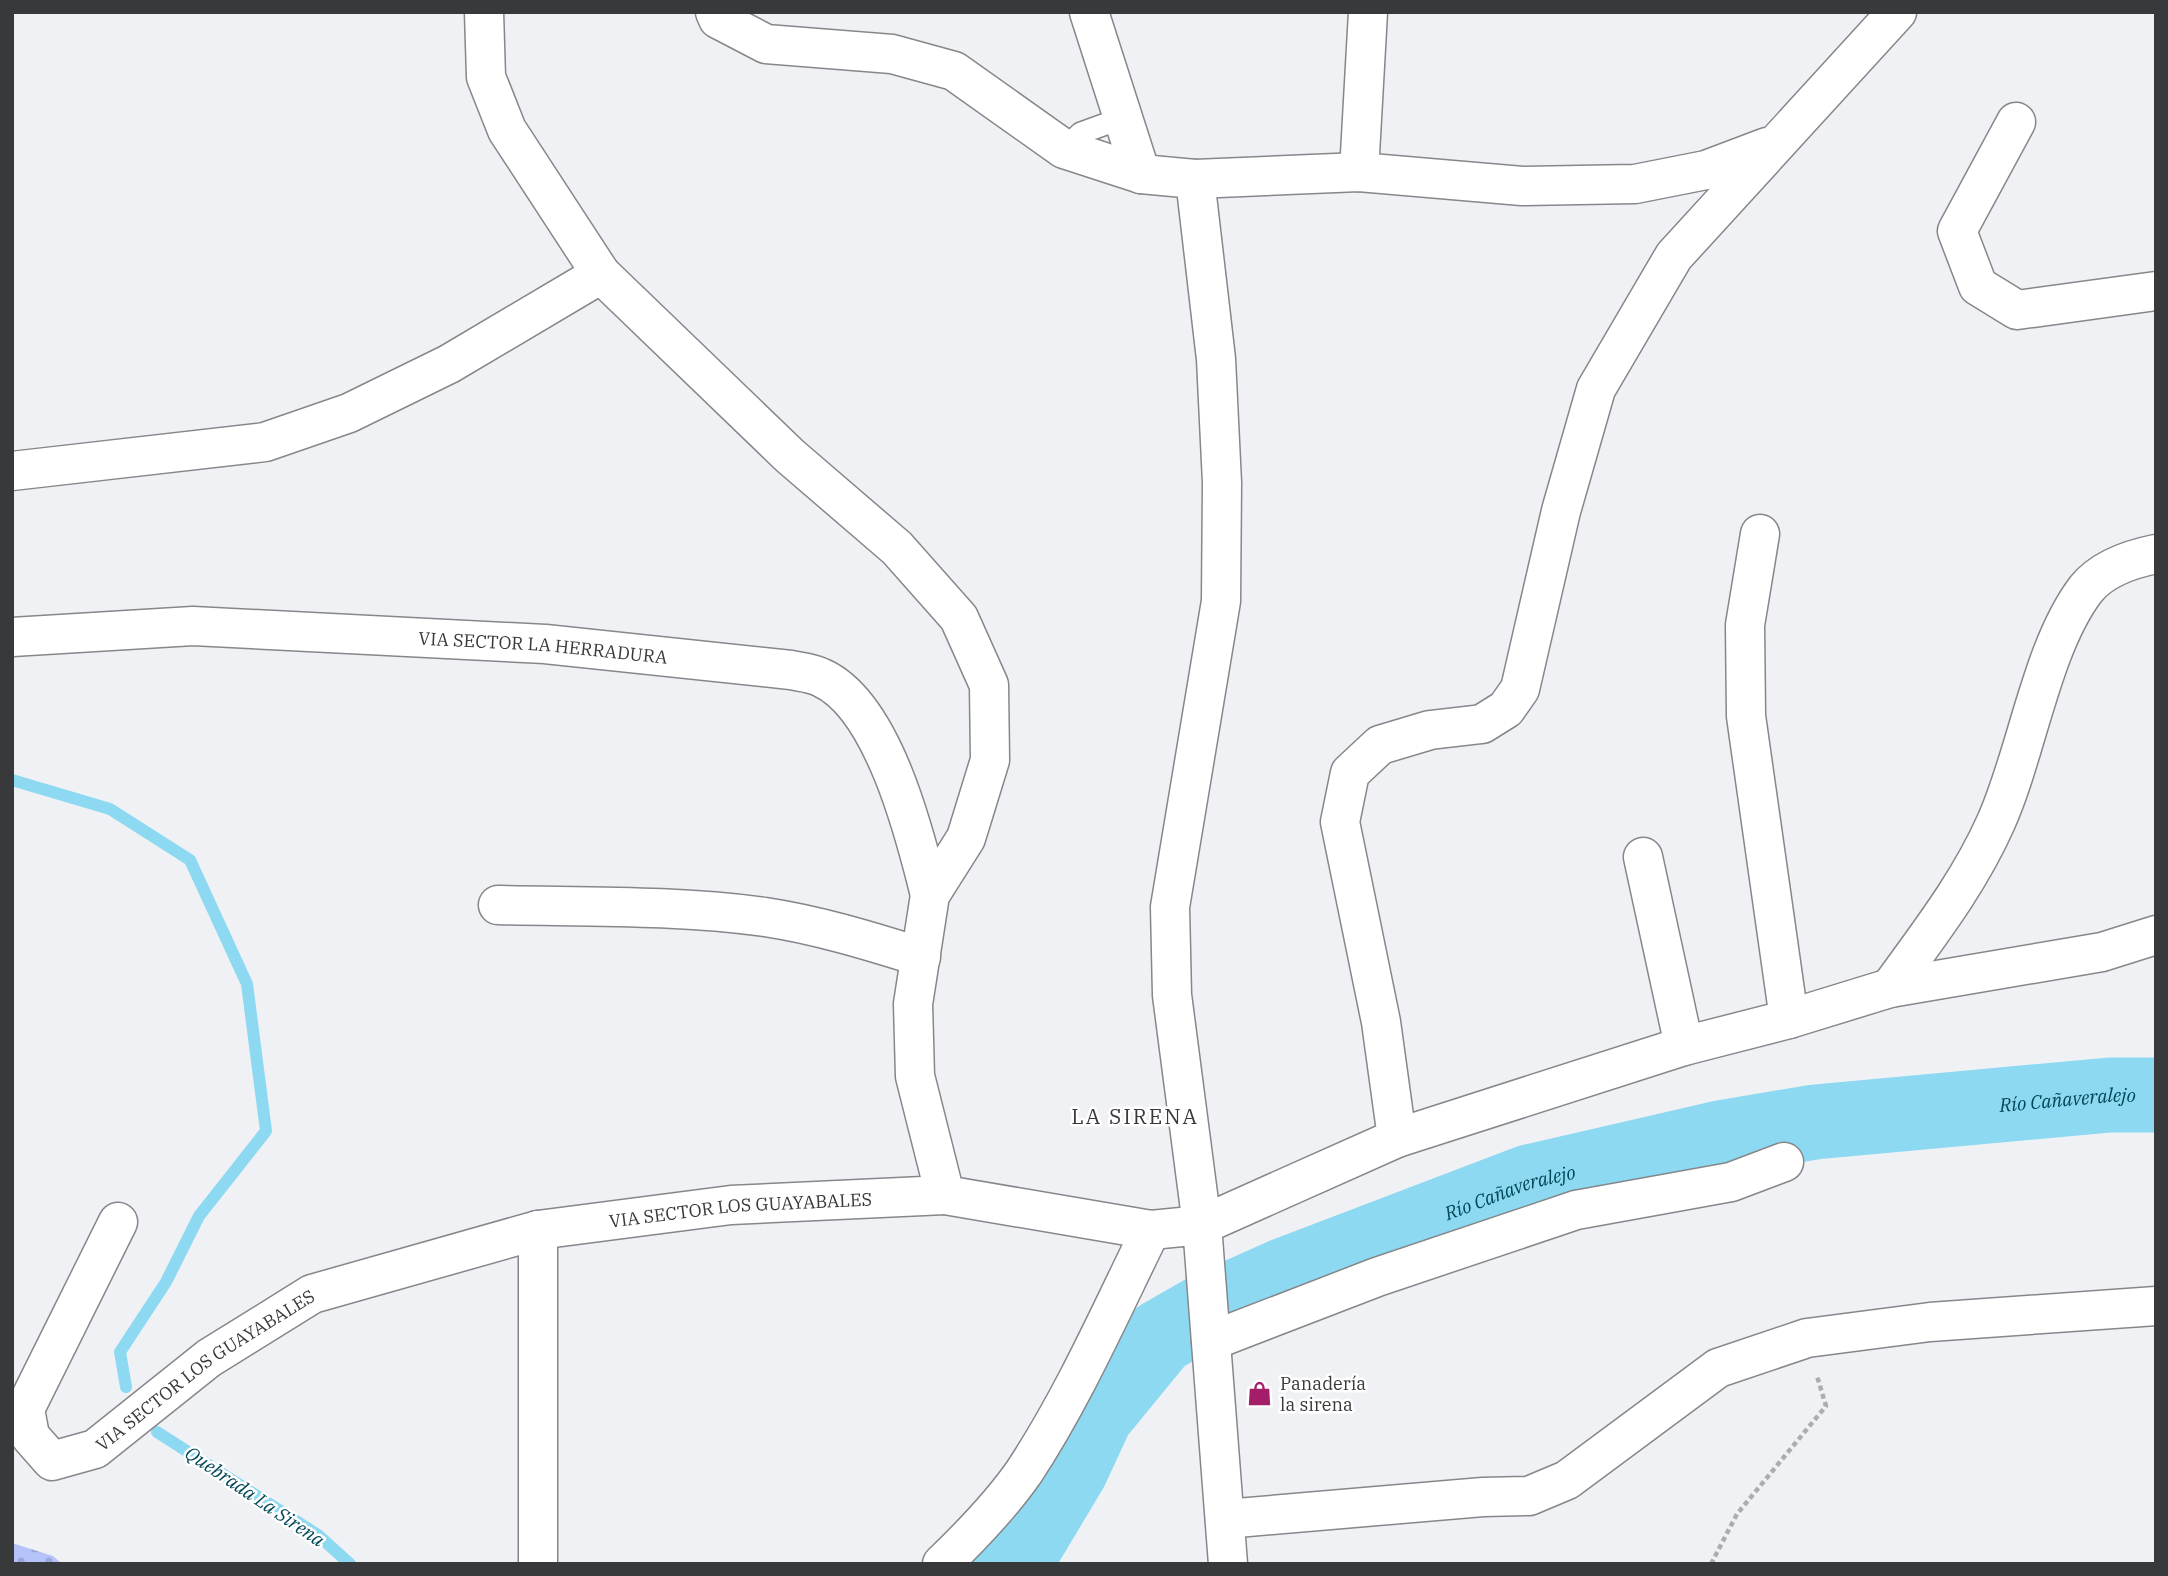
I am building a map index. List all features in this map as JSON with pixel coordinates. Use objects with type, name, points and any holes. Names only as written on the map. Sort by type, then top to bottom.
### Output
[{"type":"street","points":[[484,12],[486,77],[508,130],[601,274],[790,456],[897,548],[959,618],[989,685],[990,760],[966,838],[930,895],[913,1004],[915,1076],[945,1195]]},
{"type":"street","points":[[715,12],[718,19],[766,44],[892,54],[954,71],[1064,149],[1141,174],[1195,180],[1359,172],[1522,186],[1635,184],[1706,170],[1774,143]]},
{"type":"street","points":[[1089,12],[1125,117],[1141,174]]},
{"type":"street","points":[[1359,172],[1368,12]]},
{"type":"street","points":[[1396,1138],[1381,1022],[1340,822],[1350,773],[1380,745],[1430,730],[1482,724],[1506,709],[1520,689],[1562,511],[1596,389],[1674,256],[1774,143],[1897,12]]},
{"type":"street","points":[[2016,122],[1957,231],[1978,286],[2017,310],[2156,291]]},
{"type":"street","points":[[1195,180],[1216,359],[1222,483],[1221,601],[1170,907],[1172,995],[1203,1244],[1228,1564]]},
{"type":"street","points":[[12,471],[265,442],[349,413],[449,364],[601,274]]},
{"type":"street","points":[[1760,534],[1745,625],[1746,716],[1789,1020]]},
{"type":"street","points":[[1890,988],[1963,887],[1997,821],[2061,631],[2087,588],[2124,561],[2156,554]]},
{"type":"street","name":"VIA SECTOR LA HERRADURA","points":[[12,637],[193,626],[379,634],[545,644],[790,670],[822,678],[850,699],[875,730],[918,843],[930,895]]},
{"type":"street","points":[[1643,858],[1684,1046]]},
{"type":"street","points":[[498,905],[680,910],[765,917],[844,934],[921,957]]},
{"type":"street","name":"VIA SECTOR LOS GUAYABALES","points":[[118,1222],[25,1409],[30,1436],[52,1461],[95,1449],[209,1357],[312,1294],[538,1230],[732,1205],[945,1195],[1151,1230],[1203,1244],[1396,1138],[1684,1046],[1789,1020],[1890,988],[2102,952],[2156,935]]},
{"type":"street","points":[[1212,1352],[1377,1277],[1576,1210],[1731,1182],[1784,1162]]},
{"type":"street","points":[[538,1230],[538,1564]]},
{"type":"street","points":[[942,1564],[970,1536],[1023,1473],[1071,1390],[1151,1230]]},
{"type":"street","points":[[1225,1519],[1529,1496],[1567,1480],[1718,1368],[1807,1338],[1930,1322],[2156,1306]]},
{"type":"lane","points":[[1064,149],[1081,133],[1125,117]]},
{"type":"path","points":[[1711,1564],[1737,1514],[1825,1406]]},
{"type":"green space","points":[[12,1543],[53,1556],[62,1564],[12,1564]]},
{"type":"waterway","name":"Quebrada La Sirena","points":[[12,780],[110,809],[190,860],[247,984],[266,1131],[199,1216],[166,1282],[120,1352],[126,1387]]},
{"type":"waterway","name":"Río Cañaveralejo","points":[[1006,1564],[1025,1546],[1071,1469],[1096,1415],[1160,1337],[1209,1309],[1285,1275],[1529,1182],[1720,1138],[1815,1122],[2110,1095],[2156,1095]]},
{"type":"waterway","name":"Quebrada La Sirena","points":[[157,1432],[318,1535],[350,1564]]},
{"type":"place","name":"Panadería la sirena","points":[[1260,1393]]},
{"type":"district","name":"LA SIRENA","points":[[1135,1116]]}]
